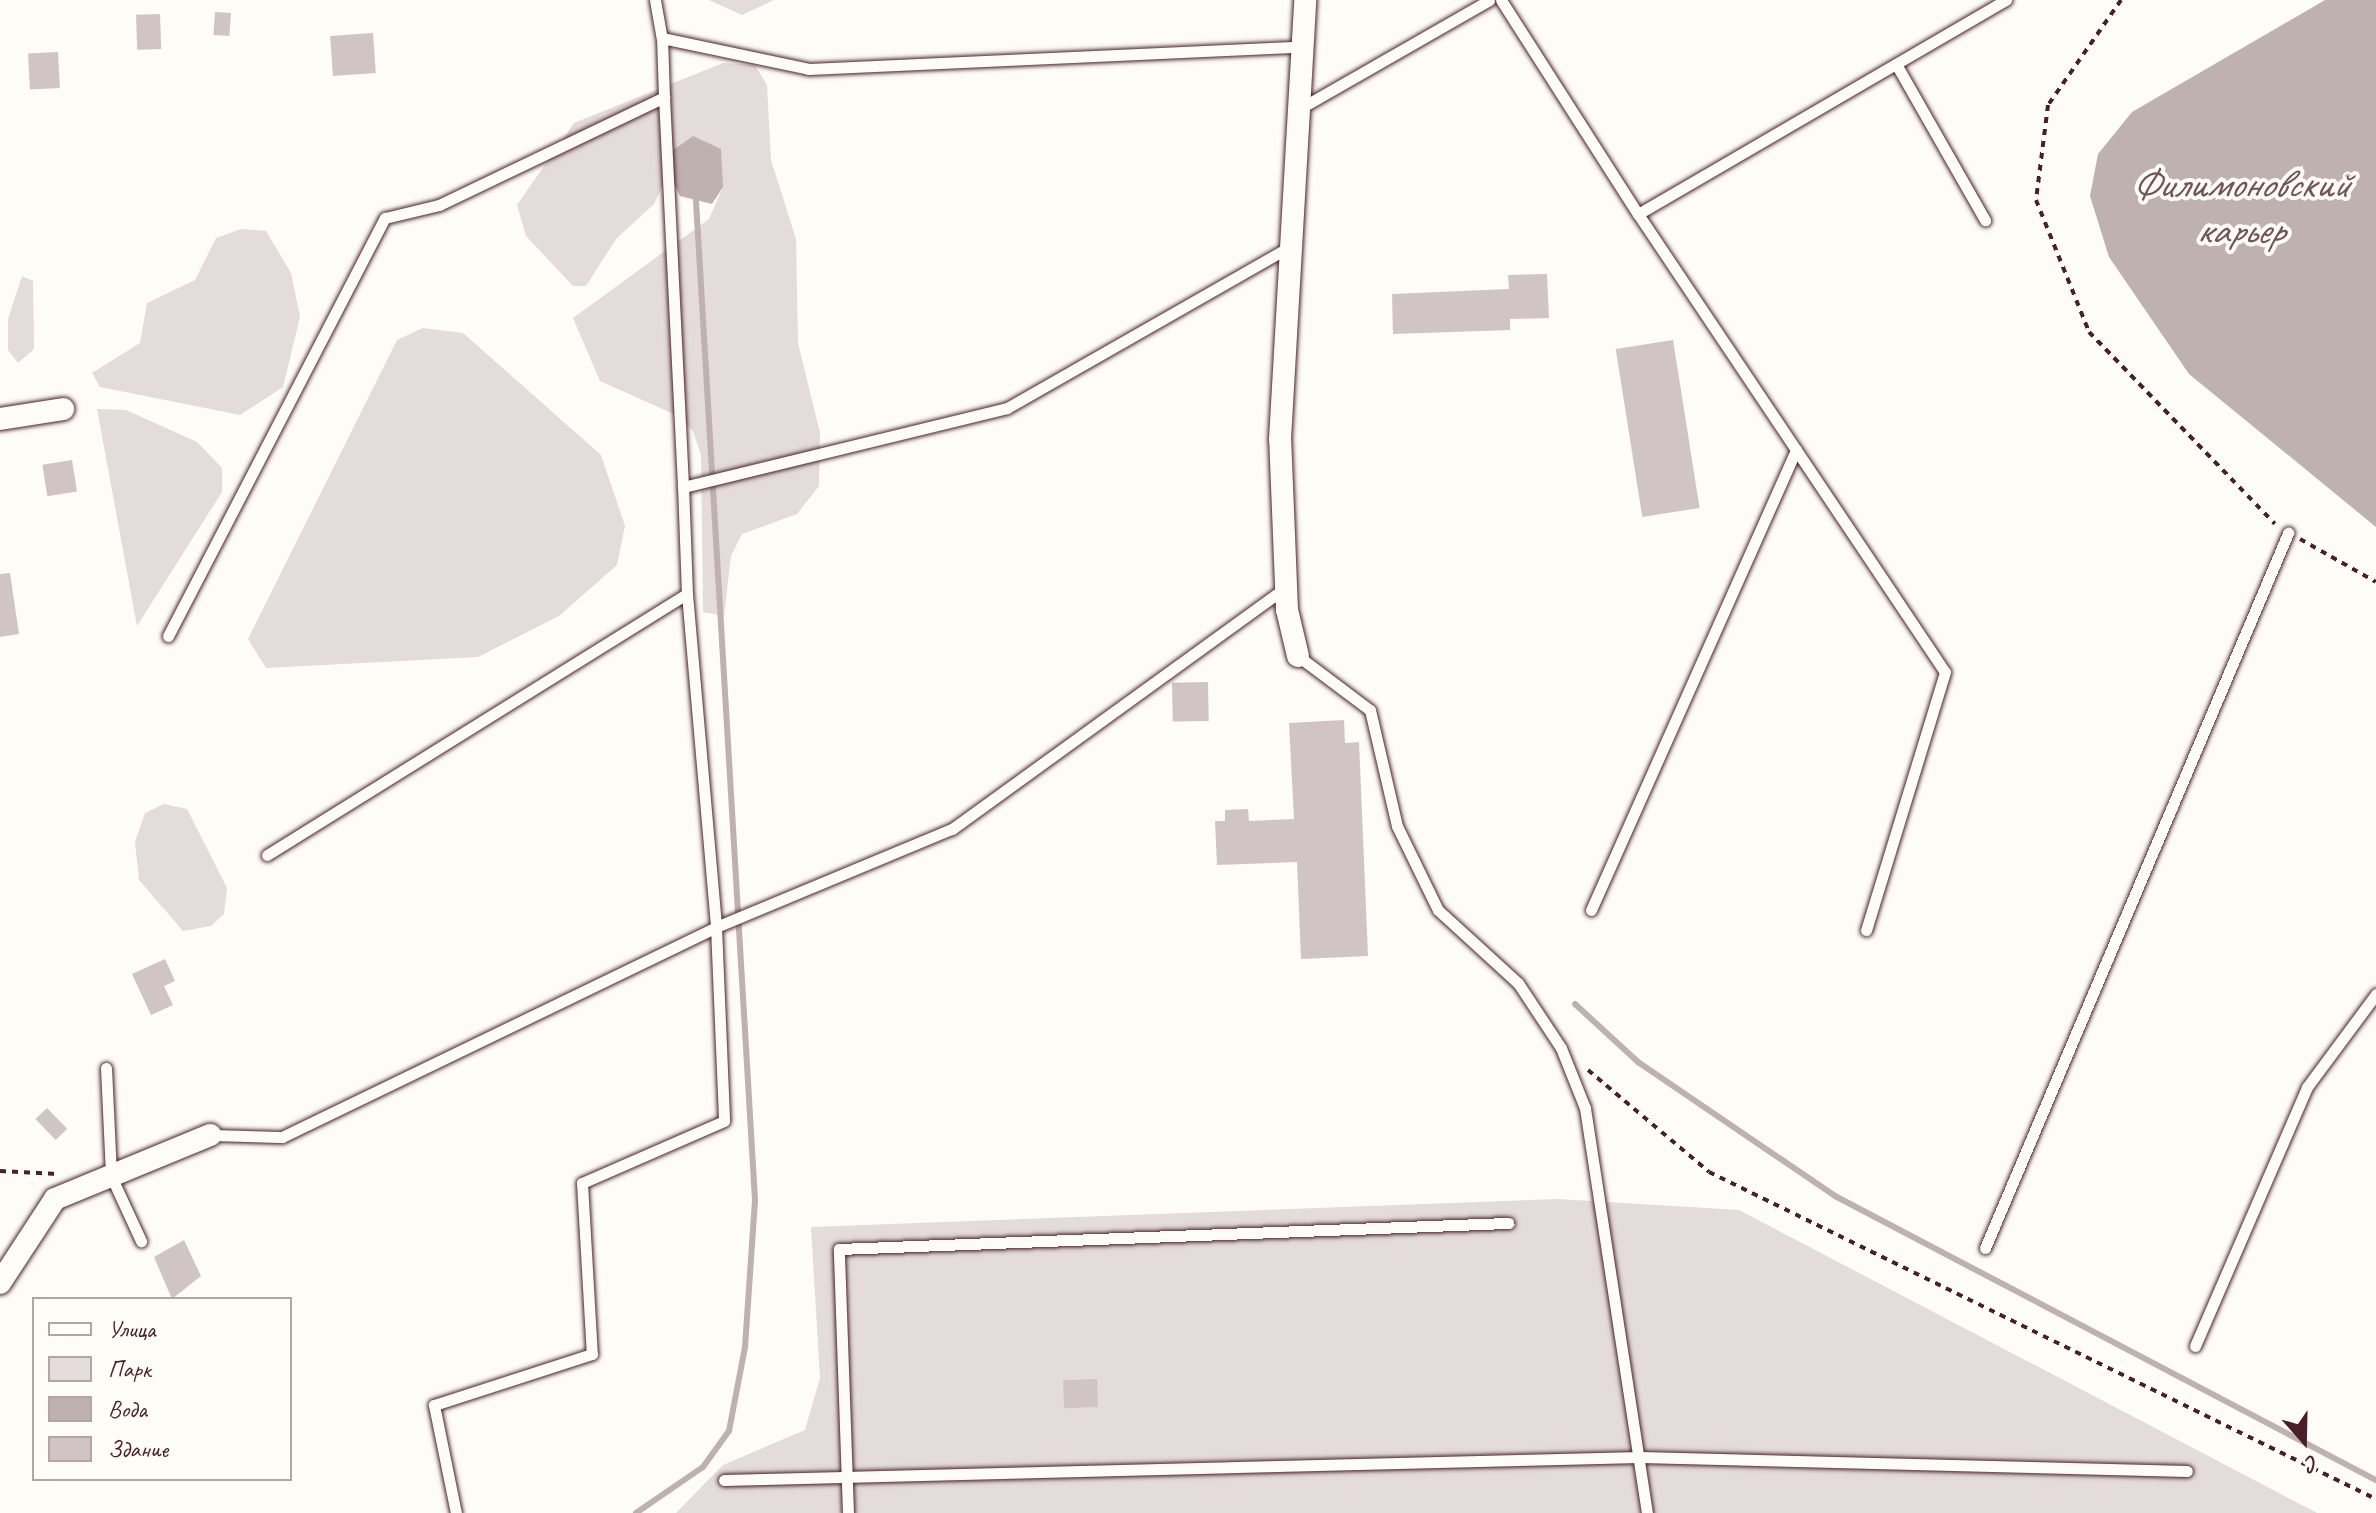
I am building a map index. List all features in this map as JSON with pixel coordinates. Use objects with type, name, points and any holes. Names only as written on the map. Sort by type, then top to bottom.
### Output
[{"type":"street","points":[[1298,656],[1286,586],[1280,439],[1293,112],[1305,0]]},
{"type":"street","points":[[0,419],[63,409]]},
{"type":"street","points":[[0,1283],[55,1199],[210,1135]]},
{"type":"lane","points":[[456,1513],[434,1405],[592,1354],[582,1183],[724,1121],[716,927],[687,594],[662,38],[655,0]]},
{"type":"lane","points":[[1293,112],[1489,0]]},
{"type":"lane","points":[[1501,0],[1638,214],[1945,672],[1866,930]]},
{"type":"lane","points":[[1638,214],[2006,0]]},
{"type":"lane","points":[[662,38],[809,69],[1298,47]]},
{"type":"lane","points":[[1896,64],[1985,220]]},
{"type":"lane","points":[[168,636],[385,218],[439,205],[664,97]]},
{"type":"lane","points":[[683,487],[1007,408],[1286,249]]},
{"type":"lane","points":[[1591,910],[1796,450]]},
{"type":"lane","points":[[1985,1248],[2288,533]]},
{"type":"lane","points":[[210,1135],[282,1137],[716,927],[952,829],[1286,586]]},
{"type":"lane","points":[[267,855],[687,594]]},
{"type":"lane","points":[[1298,656],[1370,710],[1397,826],[1438,910],[1518,983],[1561,1048],[1585,1108],[1647,1513]]},
{"type":"lane","points":[[2195,1346],[2307,1087],[2376,994]]},
{"type":"lane","points":[[106,1068],[111,1176],[141,1241]]},
{"type":"lane","points":[[848,1513],[839,1249],[1508,1223]]},
{"type":"lane","points":[[724,1480],[847,1482],[1640,1457],[2187,1471]]},
{"type":"path","points":[[2121,0],[2048,105],[2036,200],[2089,332],[2288,533],[2376,582]]},
{"type":"path","points":[[1561,1048],[1709,1172],[2376,1499]]},
{"type":"green space","points":[[709,0],[774,0],[742,15]]},
{"type":"green space","points":[[723,63],[755,65],[767,85],[771,160],[796,239],[798,343],[820,433],[819,486],[797,514],[742,534],[731,556],[724,616],[703,612],[701,455],[693,431],[678,416],[600,381],[573,318],[709,219],[723,187],[669,172],[654,204],[616,239],[586,286],[573,286],[526,236],[517,205],[574,123]]},
{"type":"green space","points":[[241,229],[266,231],[291,273],[300,317],[283,387],[240,415],[100,387],[92,373],[140,343],[147,303],[195,280],[216,238]]},
{"type":"green space","points":[[22,276],[33,281],[34,349],[18,363],[8,350],[8,319]]},
{"type":"green space","points":[[423,328],[463,333],[601,455],[625,526],[617,565],[559,616],[478,657],[266,668],[248,639],[397,340]]},
{"type":"green space","points":[[97,409],[126,410],[197,442],[222,468],[222,492],[137,626]]},
{"type":"green space","points":[[164,804],[187,809],[227,888],[224,914],[211,926],[183,931],[139,880],[135,842],[145,813]]},
{"type":"green space","points":[[1558,1199],[1739,1210],[2317,1513],[676,1513],[723,1465],[805,1430],[820,1378],[811,1227]]},
{"type":"water","name":"Филимоновский карьер","points":[[2325,0],[2376,0],[2376,527],[2189,374],[2109,257],[2090,196],[2098,154],[2132,112]]},
{"type":"water","points":[[693,136],[721,149],[723,187],[712,204],[680,196],[669,172],[672,151]]},
{"type":"building","points":[[215,12],[231,13],[229,36],[213,35]]},
{"type":"building","points":[[160,14],[161,49],[137,50],[136,15]]},
{"type":"building","points":[[373,33],[376,73],[333,76],[330,36]]},
{"type":"building","points":[[58,52],[60,88],[30,90],[28,54]]},
{"type":"building","points":[[1547,274],[1549,318],[1510,319],[1510,330],[1393,334],[1392,294],[1509,289],[1508,275]]},
{"type":"building","points":[[1673,340],[1700,508],[1642,517],[1616,349]]},
{"type":"building","points":[[72,460],[77,492],[47,496],[42,465]]},
{"type":"building","points":[[10,573],[19,634],[0,637],[0,574]]},
{"type":"building","points":[[1208,682],[1209,721],[1173,722],[1172,683]]},
{"type":"building","points":[[1344,720],[1345,743],[1359,742],[1368,956],[1301,959],[1297,862],[1217,865],[1215,821],[1225,821],[1225,810],[1248,809],[1249,821],[1294,819],[1289,723]]},
{"type":"building","points":[[165,959],[175,981],[164,986],[173,1005],[151,1015],[132,974]]},
{"type":"building","points":[[47,1108],[67,1129],[56,1140],[35,1119]]},
{"type":"building","points":[[184,1240],[201,1276],[171,1297],[154,1257]]},
{"type":"building","points":[[1097,1379],[1098,1407],[1064,1408],[1063,1380]]},
{"type":"waterway","points":[[636,1513],[703,1467],[729,1431],[745,1347],[755,1200],[696,200]]},
{"type":"waterway","points":[[1575,1004],[1638,1062],[1835,1196],[2376,1480]]}]
